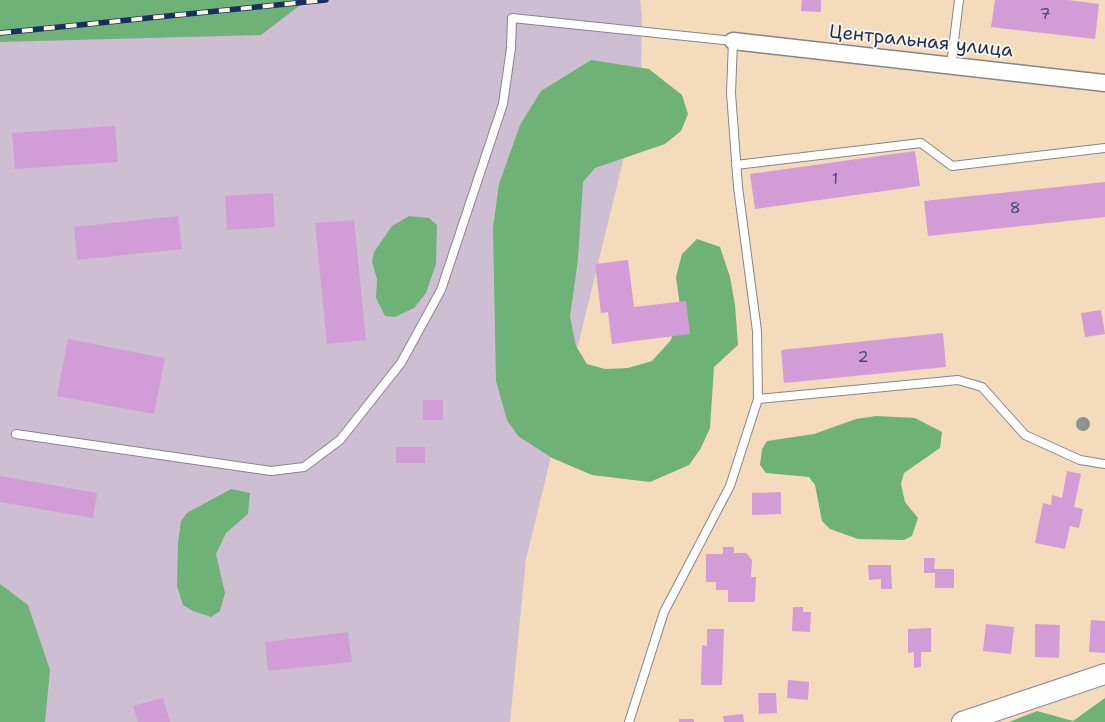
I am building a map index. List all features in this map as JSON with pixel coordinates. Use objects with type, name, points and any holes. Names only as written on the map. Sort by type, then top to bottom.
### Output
[{"type":"street","name":"Центральная улица","points":[[733,42],[1105,82]]},
{"type":"street","points":[[962,722],[1105,674]]},
{"type":"lane","points":[[951,65],[959,0]]},
{"type":"lane","points":[[16,434],[271,471],[304,467],[340,440],[401,363],[441,290],[503,104],[511,48],[512,18],[733,42],[730,93],[736,166],[758,331],[758,399],[730,486],[664,612],[629,722]]},
{"type":"lane","points":[[736,166],[921,143],[952,166],[1105,148]]},
{"type":"lane","points":[[758,399],[958,380],[982,387],[1025,435],[1080,460],[1105,464]]},
{"type":"shaded area","points":[[0,0],[640,0],[642,16],[641,87],[526,559],[510,722],[17,722],[0,661]]},
{"type":"green space","points":[[0,0],[307,0],[261,35],[0,42]]},
{"type":"green space","points":[[591,60],[649,69],[682,95],[688,114],[681,131],[665,144],[595,168],[583,182],[578,259],[570,317],[576,346],[587,364],[605,369],[628,368],[652,361],[671,340],[680,306],[676,277],[682,254],[697,239],[720,247],[730,277],[735,305],[738,345],[714,367],[710,428],[701,448],[689,465],[650,482],[592,475],[552,458],[518,436],[507,420],[496,381],[493,228],[499,184],[520,125],[541,91]]},
{"type":"green space","points":[[409,216],[429,218],[437,225],[436,264],[426,293],[414,308],[395,317],[385,316],[376,298],[377,279],[372,262],[374,252],[392,226]]},
{"type":"green space","points":[[876,416],[915,418],[942,432],[940,448],[904,473],[901,484],[905,502],[918,518],[912,536],[904,540],[858,539],[830,529],[822,521],[815,485],[809,477],[766,473],[760,465],[762,449],[767,441],[814,434],[856,419]]},
{"type":"green space","points":[[231,489],[250,493],[248,514],[226,533],[216,554],[225,593],[220,611],[211,617],[193,611],[183,605],[177,586],[178,543],[181,521],[187,513]]},
{"type":"green space","points":[[0,584],[28,605],[50,670],[45,722],[0,722]]},
{"type":"green space","points":[[1105,698],[1105,722],[1009,722],[1037,711],[1073,721]]},
{"type":"building","points":[[802,0],[821,0],[821,12],[801,11]]},
{"type":"building","points":[[995,0],[1068,0],[1099,4],[1095,39],[991,27]]},
{"type":"building","points":[[115,126],[118,162],[15,169],[12,133]]},
{"type":"building","points":[[915,151],[920,186],[755,209],[750,174]]},
{"type":"building","points":[[1105,182],[1105,217],[928,236],[924,201]]},
{"type":"building","points":[[273,193],[275,227],[227,230],[225,196]]},
{"type":"building","points":[[178,216],[182,249],[77,260],[74,227]]},
{"type":"building","points":[[354,220],[366,340],[327,344],[315,223]]},
{"type":"building","points":[[628,260],[634,307],[686,301],[690,334],[612,344],[608,312],[601,313],[595,264]]},
{"type":"building","points":[[1101,310],[1105,334],[1085,337],[1081,313]]},
{"type":"building","points":[[943,333],[946,367],[784,383],[781,350]]},
{"type":"building","points":[[68,339],[165,358],[154,414],[57,396]]},
{"type":"building","points":[[423,400],[443,400],[443,420],[423,420]]},
{"type":"building","points":[[396,447],[425,447],[425,463],[396,463]]},
{"type":"building","points":[[1067,471],[1081,474],[1074,507],[1083,509],[1079,528],[1070,526],[1065,549],[1035,543],[1043,503],[1051,505],[1052,495],[1062,498]]},
{"type":"building","points":[[0,476],[97,493],[93,518],[0,502]]},
{"type":"building","points":[[781,492],[781,514],[752,515],[752,493]]},
{"type":"building","points":[[723,547],[734,547],[734,553],[746,553],[752,560],[751,577],[756,577],[755,602],[728,602],[728,590],[716,590],[716,582],[706,582],[706,554],[723,554]]},
{"type":"building","points":[[924,558],[935,558],[934,569],[954,569],[954,588],[935,588],[935,573],[924,573]]},
{"type":"building","points":[[868,565],[891,565],[892,589],[881,589],[881,579],[869,580]]},
{"type":"building","points":[[793,607],[803,607],[803,612],[811,612],[810,632],[792,631]]},
{"type":"building","points":[[1091,620],[1105,621],[1105,653],[1089,652]]},
{"type":"building","points":[[986,624],[1014,627],[1011,654],[983,651]]},
{"type":"building","points":[[1035,624],[1060,625],[1059,658],[1035,657]]},
{"type":"building","points":[[931,628],[931,652],[921,652],[921,667],[914,668],[914,652],[908,653],[908,629]]},
{"type":"building","points":[[707,629],[724,629],[722,685],[701,685],[702,645],[707,646]]},
{"type":"building","points":[[348,632],[352,662],[268,671],[265,642]]},
{"type":"building","points":[[788,680],[809,682],[808,700],[787,698]]},
{"type":"building","points":[[758,693],[776,693],[777,713],[759,714]]},
{"type":"building","points":[[163,698],[170,722],[138,722],[133,706]]},
{"type":"building","points":[[743,714],[744,722],[724,722],[723,716]]},
{"type":"building","points":[[679,719],[694,719],[694,722],[679,722]]},
{"type":"railway","points":[[0,33],[326,0]]}]
